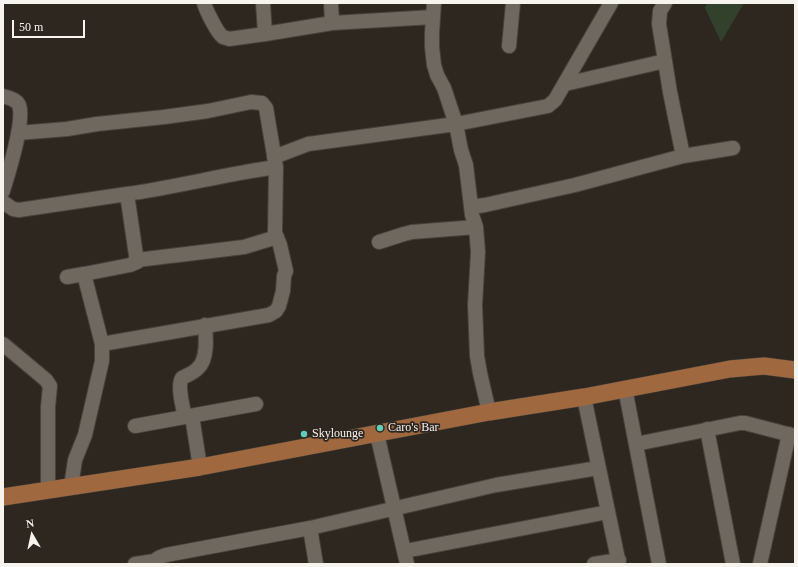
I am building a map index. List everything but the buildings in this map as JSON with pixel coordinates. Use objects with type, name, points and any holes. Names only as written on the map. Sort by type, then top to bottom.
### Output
[{"type":"main road","points":[[3,497],[200,467],[489,412],[584,397],[730,369],[764,366],[794,366]]},
{"type":"street","points":[[204,3],[207,12],[224,38],[265,34],[332,23],[433,17]]},
{"type":"street","points":[[263,3],[265,34]]},
{"type":"street","points":[[331,3],[332,23]]},
{"type":"street","points":[[434,3],[432,47],[434,65],[436,75],[444,88],[456,124],[461,150],[466,165],[471,207],[476,228],[478,252],[475,305],[477,356],[489,412]]},
{"type":"street","points":[[509,46],[513,3]]},
{"type":"street","points":[[3,202],[13,209],[19,210],[153,190],[236,173],[275,162],[308,144],[456,124],[548,106],[554,101],[565,84],[611,3]]},
{"type":"street","points":[[665,3],[660,12],[659,24],[670,92],[683,156]]},
{"type":"street","points":[[565,84],[665,61]]},
{"type":"street","points":[[3,96],[14,100],[19,105],[20,114],[13,157],[3,191]]},
{"type":"street","points":[[18,133],[67,129],[113,122],[164,117],[257,102],[262,103],[266,108],[275,162],[276,217],[274,228],[280,245],[286,271],[284,276],[283,291],[276,311],[269,315],[102,344]]},
{"type":"street","points":[[471,207],[575,185],[683,156],[733,148]]},
{"type":"street","points":[[127,194],[138,260]]},
{"type":"street","points":[[379,242],[412,232],[476,228]]},
{"type":"street","points":[[67,277],[130,265],[138,260],[244,247],[277,237]]},
{"type":"street","points":[[71,487],[75,460],[85,435],[100,369],[102,344],[84,274]]},
{"type":"street","points":[[200,467],[180,388],[180,381],[182,378],[200,367],[206,344],[205,325]]},
{"type":"street","points":[[3,344],[46,380],[50,386],[48,407],[48,491]]},
{"type":"street","points":[[625,388],[659,564]]},
{"type":"street","points":[[584,397],[619,562],[594,564]]},
{"type":"street","points":[[135,426],[256,404]]},
{"type":"street","points":[[636,444],[706,429],[745,423],[792,435],[760,564]]},
{"type":"street","points":[[706,429],[733,564]]},
{"type":"street","points":[[377,434],[406,558],[608,512]]},
{"type":"street","points":[[135,564],[154,563],[159,558],[166,555],[310,528],[496,484],[598,468]]},
{"type":"street","points":[[310,528],[316,564]]},
{"type":"green space","points":[[707,3],[744,3],[721,42],[705,8]]},
{"type":"place","name":"Caro's Bar","points":[[380,428]]},
{"type":"place","name":"Skylounge","points":[[304,434]]}]
